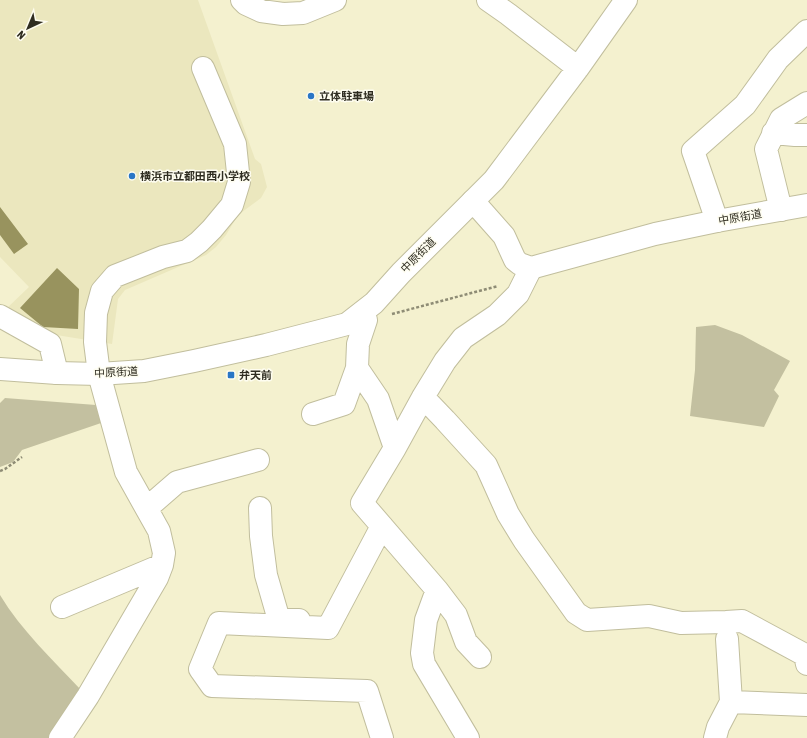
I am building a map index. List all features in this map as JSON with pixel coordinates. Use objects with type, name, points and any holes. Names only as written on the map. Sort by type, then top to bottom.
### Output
[{"type":"street","points":[[242,0],[246,4],[261,11],[283,14],[303,13],[335,0]]},
{"type":"street","points":[[488,0],[578,68]]},
{"type":"street","name":"中原街道","points":[[0,369],[99,374],[144,371],[266,346],[347,324],[374,303],[401,273],[494,180],[578,68],[626,0]]},
{"type":"street","points":[[717,221],[693,151],[745,104],[778,59],[807,31]]},
{"type":"street","points":[[60,738],[88,696],[157,578],[162,565],[164,553],[159,531],[126,472],[99,374],[94,342],[96,313],[102,291],[115,276],[163,257],[187,251],[212,229],[232,205],[239,182],[235,144],[202,68]]},
{"type":"street","points":[[781,210],[766,149],[781,119],[807,103]]},
{"type":"street","points":[[773,133],[795,135],[807,134]]},
{"type":"street","points":[[473,201],[504,236],[515,260],[528,273],[518,294],[497,315],[462,338],[445,361],[362,502],[437,590],[456,615],[466,642],[480,657]]},
{"type":"street","name":"中原街道","points":[[528,273],[655,234],[807,205]]},
{"type":"street","points":[[0,316],[50,344],[57,373]]},
{"type":"street","points":[[313,414],[344,404],[357,368],[358,344],[366,320]]},
{"type":"street","points":[[357,368],[378,399],[395,448]]},
{"type":"street","points":[[423,397],[486,465],[508,514],[524,540],[576,613],[587,620],[649,616],[681,623],[742,621],[805,655],[807,664]]},
{"type":"street","points":[[147,508],[177,482],[258,460]]},
{"type":"street","points":[[260,508],[260,536],[266,575],[279,620],[332,621]]},
{"type":"street","points":[[382,526],[328,628],[219,623],[200,669],[212,686],[367,691],[382,738]]},
{"type":"street","points":[[62,607],[162,565]]},
{"type":"street","points":[[437,590],[426,620],[422,653],[424,664],[468,738]]},
{"type":"street","points":[[715,738],[718,727],[731,702],[727,639]]},
{"type":"street","points":[[731,702],[807,705]]},
{"type":"path","points":[[366,320],[528,273]]},
{"type":"path","points":[[0,471],[5,470],[22,457]]},
{"type":"shaded area","name":"横浜市立都田西小学校","points":[[0,0],[198,0],[255,159],[261,164],[267,187],[261,198],[238,215],[226,235],[216,247],[206,255],[125,290],[118,299],[112,344],[44,333],[5,310],[29,287],[0,257]]},
{"type":"shaded area","points":[[0,207],[28,244],[14,254],[0,235]]},
{"type":"shaded area","points":[[57,268],[79,289],[78,329],[43,327],[20,308]]},
{"type":"shaded area","points":[[715,325],[742,335],[790,361],[774,390],[779,396],[764,427],[690,416],[695,370],[696,327]]},
{"type":"shaded area","points":[[5,398],[96,405],[99,408],[104,422],[22,450],[13,462],[0,467],[0,403]]},
{"type":"shaded area","points":[[0,595],[27,633],[81,690],[54,738],[0,738]]},
{"type":"place","name":"立体駐車場","points":[[311,96]]},
{"type":"place","name":"横浜市立都田西小学校","points":[[132,176]]},
{"type":"place","name":"弁天前","points":[[231,375]]}]
